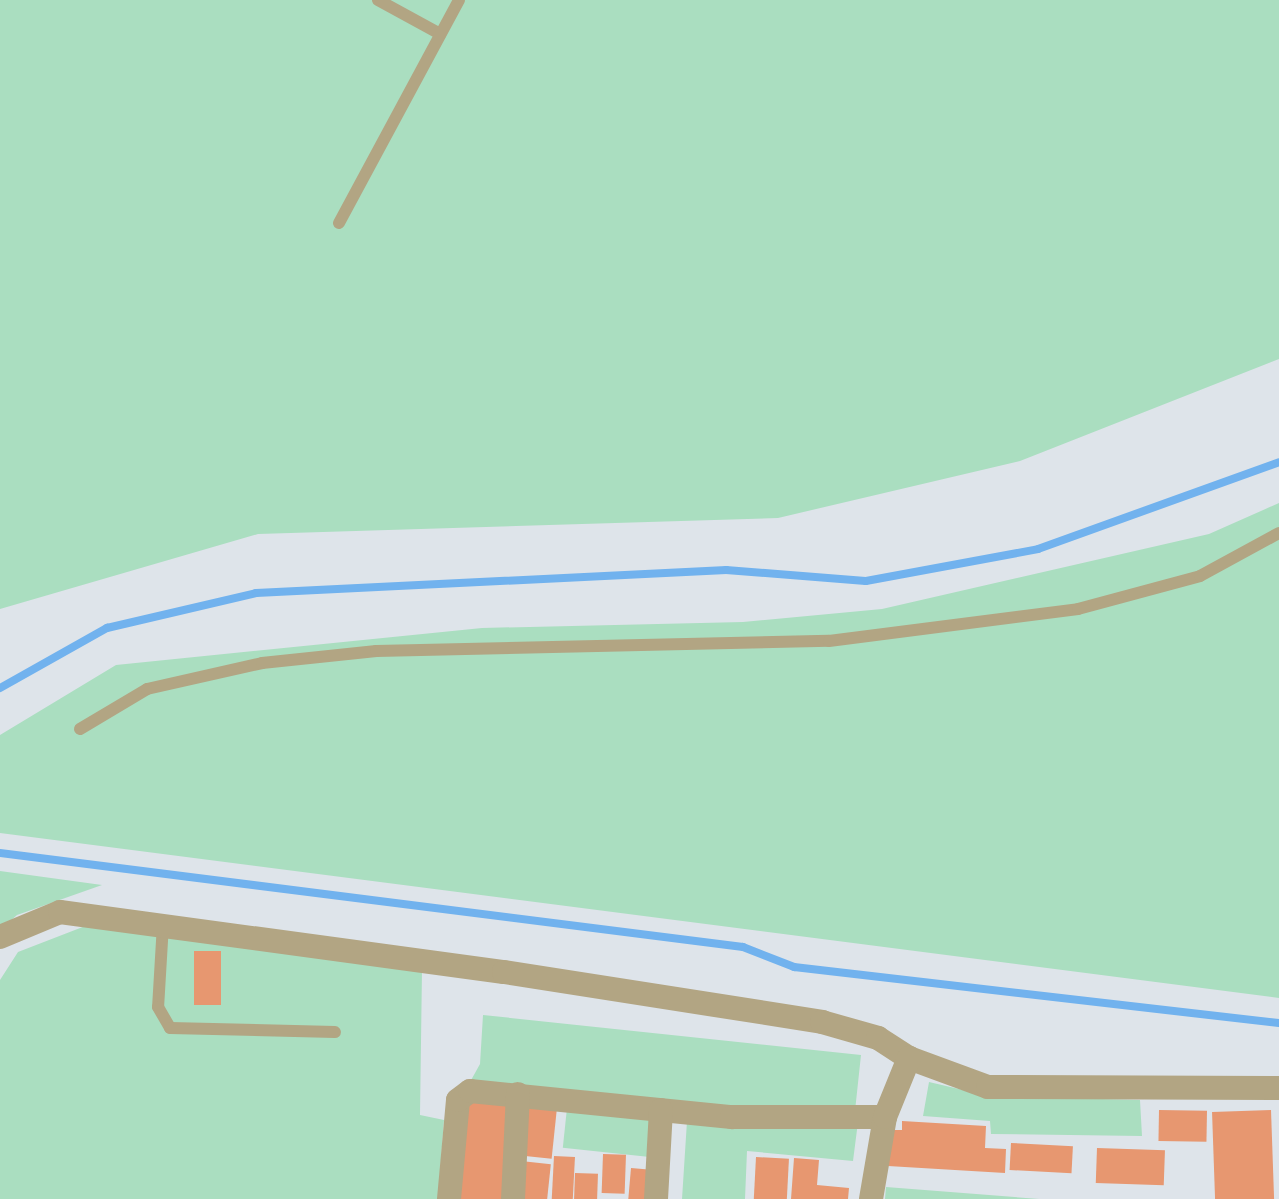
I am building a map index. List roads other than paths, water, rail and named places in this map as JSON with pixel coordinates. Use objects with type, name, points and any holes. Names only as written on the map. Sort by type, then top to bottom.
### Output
[{"type":"street","points":[[0,937],[60,912],[163,924],[822,1022],[878,1038],[909,1058],[988,1087],[1279,1088]]},
{"type":"street","points":[[871,1199],[885,1117],[909,1058]]},
{"type":"street","points":[[449,1199],[462,1095],[518,1094],[661,1110],[885,1117]]},
{"type":"street","points":[[513,1199],[518,1094]]},
{"type":"street","points":[[656,1199],[661,1110]]},
{"type":"lane","points":[[378,0],[440,34]]},
{"type":"lane","points":[[339,223],[459,0]]},
{"type":"lane","points":[[80,729],[147,689],[262,663],[376,651],[829,641],[1078,609],[1200,576],[1279,533]]},
{"type":"lane","points":[[163,924],[158,1007],[170,1028],[335,1032]]},
{"type":"waterway","points":[[0,688],[107,628],[256,593],[726,570],[866,581],[1038,549],[1279,462]]},
{"type":"waterway","points":[[0,853],[743,947],[794,967],[1279,1023]]}]
